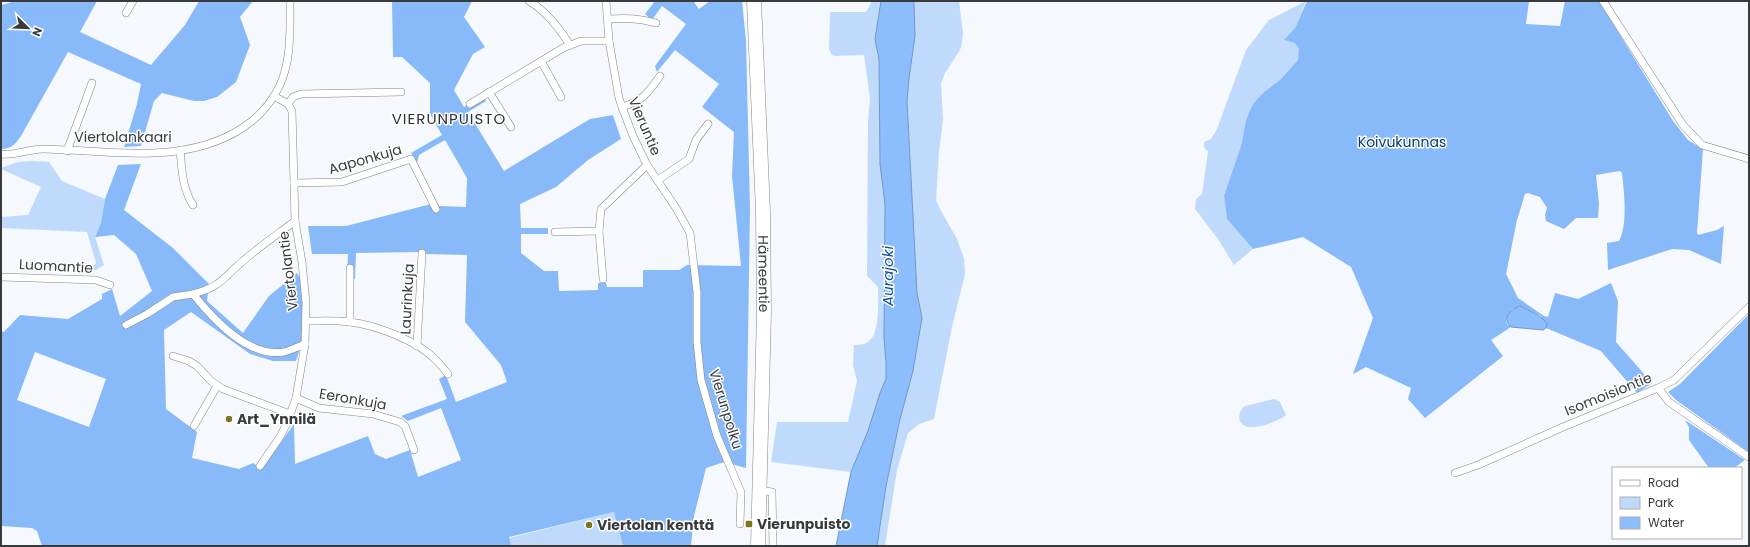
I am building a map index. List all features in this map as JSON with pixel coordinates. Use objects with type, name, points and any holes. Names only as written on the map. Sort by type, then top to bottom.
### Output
[{"type":"highway","name":"Hämeentie","points":[[754,1],[764,220],[758,546]]},
{"type":"street","points":[[126,13],[133,1]]},
{"type":"street","name":"Viertolankaari","points":[[1,154],[42,149],[133,153],[180,150],[201,146],[223,139],[243,128],[261,114],[274,96],[282,79],[287,63],[290,26],[290,1]]},
{"type":"street","points":[[529,1],[552,19],[570,45]]},
{"type":"street","name":"Vieruntie","points":[[606,1],[609,41],[617,90],[622,107],[633,136],[647,165],[658,180],[690,233],[691,251]]},
{"type":"street","points":[[1603,1],[1683,125],[1694,138],[1702,145],[1749,159]]},
{"type":"street","points":[[608,19],[631,18],[656,23]]},
{"type":"street","points":[[470,104],[541,60],[570,45],[581,41],[609,41]]},
{"type":"street","points":[[541,60],[561,97]]},
{"type":"street","points":[[622,107],[637,102],[644,96],[660,76]]},
{"type":"street","points":[[67,151],[92,83]]},
{"type":"street","points":[[274,96],[288,104],[293,97],[301,94],[401,92]]},
{"type":"street","points":[[489,92],[510,127]]},
{"type":"street","name":"Viertolantie","points":[[260,466],[280,437],[296,398],[306,321],[305,281],[295,221],[292,111],[288,104]]},
{"type":"street","points":[[658,180],[689,159],[696,140],[708,124]]},
{"type":"street","points":[[180,150],[184,185],[188,197],[193,205]]},
{"type":"street","name":"Aaponkuja","points":[[294,183],[342,182],[412,159],[436,209]]},
{"type":"street","points":[[603,279],[599,231],[601,209],[647,165]]},
{"type":"street","points":[[126,325],[147,314],[173,297],[193,294],[216,286],[243,261],[295,221]]},
{"type":"street","points":[[555,232],[599,231]]},
{"type":"street","name":"Vierunpolku","points":[[691,251],[697,292],[697,342],[701,380],[717,436],[741,492],[740,524]]},
{"type":"street","name":"Laurinkuja","points":[[417,346],[422,253]]},
{"type":"street","points":[[350,268],[350,322]]},
{"type":"street","name":"Luomantie","points":[[1,277],[96,280],[110,285]]},
{"type":"street","points":[[193,294],[212,318],[229,332],[246,343],[267,352],[285,352],[304,344]]},
{"type":"street","name":"Isomoisiontie","points":[[1455,473],[1478,465],[1674,380],[1749,307]]},
{"type":"street","points":[[306,321],[350,322],[366,325],[391,333],[417,346],[436,359],[448,374]]},
{"type":"street","points":[[173,356],[189,361],[197,366],[217,386],[290,414]]},
{"type":"street","points":[[194,426],[217,386]]},
{"type":"street","points":[[1658,388],[1669,402],[1749,457]]},
{"type":"street","name":"Eeronkuja","points":[[296,398],[319,408],[373,414],[396,420],[405,426],[414,450]]},
{"type":"street","points":[[759,490],[772,492],[773,546]]},
{"type":"green space","points":[[15,1],[97,1],[80,32],[151,65],[185,25],[199,1],[253,1],[240,17],[250,45],[236,82],[217,97],[204,101],[194,101],[162,93],[154,101],[141,146],[124,147],[137,104],[141,84],[68,52],[21,136],[11,147],[1,149],[1,3],[2,5]]},
{"type":"green space","points":[[392,1],[472,1],[464,17],[485,47],[473,54],[454,90],[464,107],[483,96],[486,101],[468,112],[504,171],[590,119],[613,115],[621,139],[588,160],[556,187],[520,204],[521,228],[548,228],[548,234],[521,234],[521,253],[544,271],[558,271],[559,291],[598,290],[598,283],[606,283],[607,287],[643,287],[643,270],[679,270],[687,265],[741,266],[732,176],[734,132],[702,107],[719,84],[675,50],[657,72],[655,66],[686,24],[662,6],[652,20],[645,14],[655,1],[693,1],[699,9],[710,1],[742,1],[746,41],[750,209],[746,468],[724,462],[706,468],[694,516],[691,546],[623,546],[614,512],[509,537],[511,546],[42,546],[37,531],[32,528],[1,526],[1,331],[4,332],[20,315],[68,319],[102,299],[102,294],[112,289],[120,316],[152,291],[136,254],[114,235],[95,237],[101,223],[105,199],[118,165],[141,164],[124,210],[173,248],[209,284],[207,301],[243,333],[269,296],[297,273],[301,280],[303,311],[302,332],[296,361],[273,361],[250,354],[191,312],[164,330],[166,409],[197,432],[192,458],[239,469],[253,463],[262,469],[294,424],[295,464],[368,436],[375,454],[386,459],[410,450],[418,477],[461,460],[441,408],[408,421],[401,416],[447,399],[439,379],[446,375],[456,402],[507,382],[501,365],[465,322],[467,255],[425,254],[419,252],[356,253],[355,279],[347,278],[348,254],[312,254],[308,226],[346,226],[431,204],[432,193],[439,206],[466,207],[467,178],[445,140],[419,155],[417,163],[411,153],[442,135],[430,114],[430,83],[402,57],[393,57]],"holes":[[[35,352],[106,379],[89,427],[17,400]]]},
{"type":"green space","points":[[872,1],[881,1],[875,39],[879,59],[880,164],[885,204],[884,338],[886,379],[868,431],[851,472],[771,462],[777,422],[848,422],[857,381],[853,365],[854,345],[864,344],[871,339],[874,334],[878,318],[878,287],[867,276],[868,122],[870,98],[864,55],[835,56],[832,55],[829,49],[830,12],[866,12]]},
{"type":"green space","points":[[914,1],[959,1],[963,33],[962,43],[960,50],[945,73],[941,83],[943,120],[936,200],[957,239],[964,259],[965,274],[952,327],[934,419],[919,424],[908,433],[897,470],[885,546],[877,546],[886,486],[900,419],[913,371],[922,318],[917,293],[907,101],[915,36]]},
{"type":"green space","points":[[1306,1],[1295,28],[1285,40],[1295,43],[1300,49],[1298,60],[1281,79],[1264,92],[1246,120],[1241,146],[1224,194],[1227,219],[1253,249],[1234,265],[1218,239],[1195,209],[1196,199],[1202,194],[1208,152],[1204,147],[1204,142],[1211,139],[1217,129],[1246,50],[1269,20]]},
{"type":"green space","name":"Koivukunnas","points":[[1307,1],[1529,1],[1526,24],[1560,26],[1565,1],[1599,1],[1673,121],[1688,140],[1703,149],[1697,233],[1698,235],[1717,230],[1724,226],[1721,264],[1689,250],[1672,249],[1608,270],[1607,243],[1619,241],[1624,226],[1624,198],[1622,173],[1620,171],[1596,175],[1599,203],[1598,218],[1576,218],[1564,229],[1546,221],[1545,215],[1547,208],[1540,197],[1528,193],[1525,194],[1517,220],[1506,274],[1518,298],[1544,316],[1548,317],[1555,293],[1578,299],[1611,283],[1618,301],[1616,342],[1652,383],[1637,393],[1601,351],[1546,328],[1541,316],[1524,308],[1512,309],[1506,320],[1507,324],[1511,327],[1491,340],[1503,356],[1425,418],[1408,399],[1411,388],[1366,367],[1353,374],[1373,318],[1351,267],[1303,237],[1253,249],[1227,219],[1224,195],[1241,146],[1246,120],[1253,104],[1264,92],[1281,79],[1298,60],[1299,49],[1295,43],[1284,40],[1295,28]]},
{"type":"green space","points":[[18,162],[49,162],[62,181],[105,199],[101,223],[95,237],[104,265],[96,270],[88,272],[96,263],[87,232],[1,228],[1,217],[28,215],[41,187],[1,168]]},
{"type":"green space","points":[[1749,314],[1749,452],[1676,400],[1668,392],[1680,384]]},
{"type":"green space","points":[[1274,399],[1280,402],[1286,415],[1262,426],[1248,427],[1242,424],[1239,418],[1242,408]]},
{"type":"green space","points":[[1685,420],[1745,460],[1735,467],[1708,467],[1689,440],[1689,427]]},
{"type":"green space","name":"Viertolan kenttä","points":[[614,512],[623,546],[505,546],[509,538]]},
{"type":"water","name":"Aurajoki","points":[[881,1],[914,1],[915,36],[907,101],[917,293],[922,318],[913,371],[900,419],[886,486],[877,546],[836,546],[851,472],[868,431],[886,379],[884,338],[885,204],[880,164],[879,59],[875,39]]},
{"type":"water","points":[[1520,306],[1542,318],[1547,324],[1546,328],[1543,330],[1511,327],[1507,320],[1508,314],[1513,309]]},
{"type":"place","name":"Art_Ynnilä","points":[[229,419]]},
{"type":"place","name":"Vierunpuisto","points":[[749,524]]},
{"type":"place","name":"Viertolan kenttä","points":[[589,525]]},
{"type":"district","name":"VIERUNPUISTO","points":[[449,118]]}]
